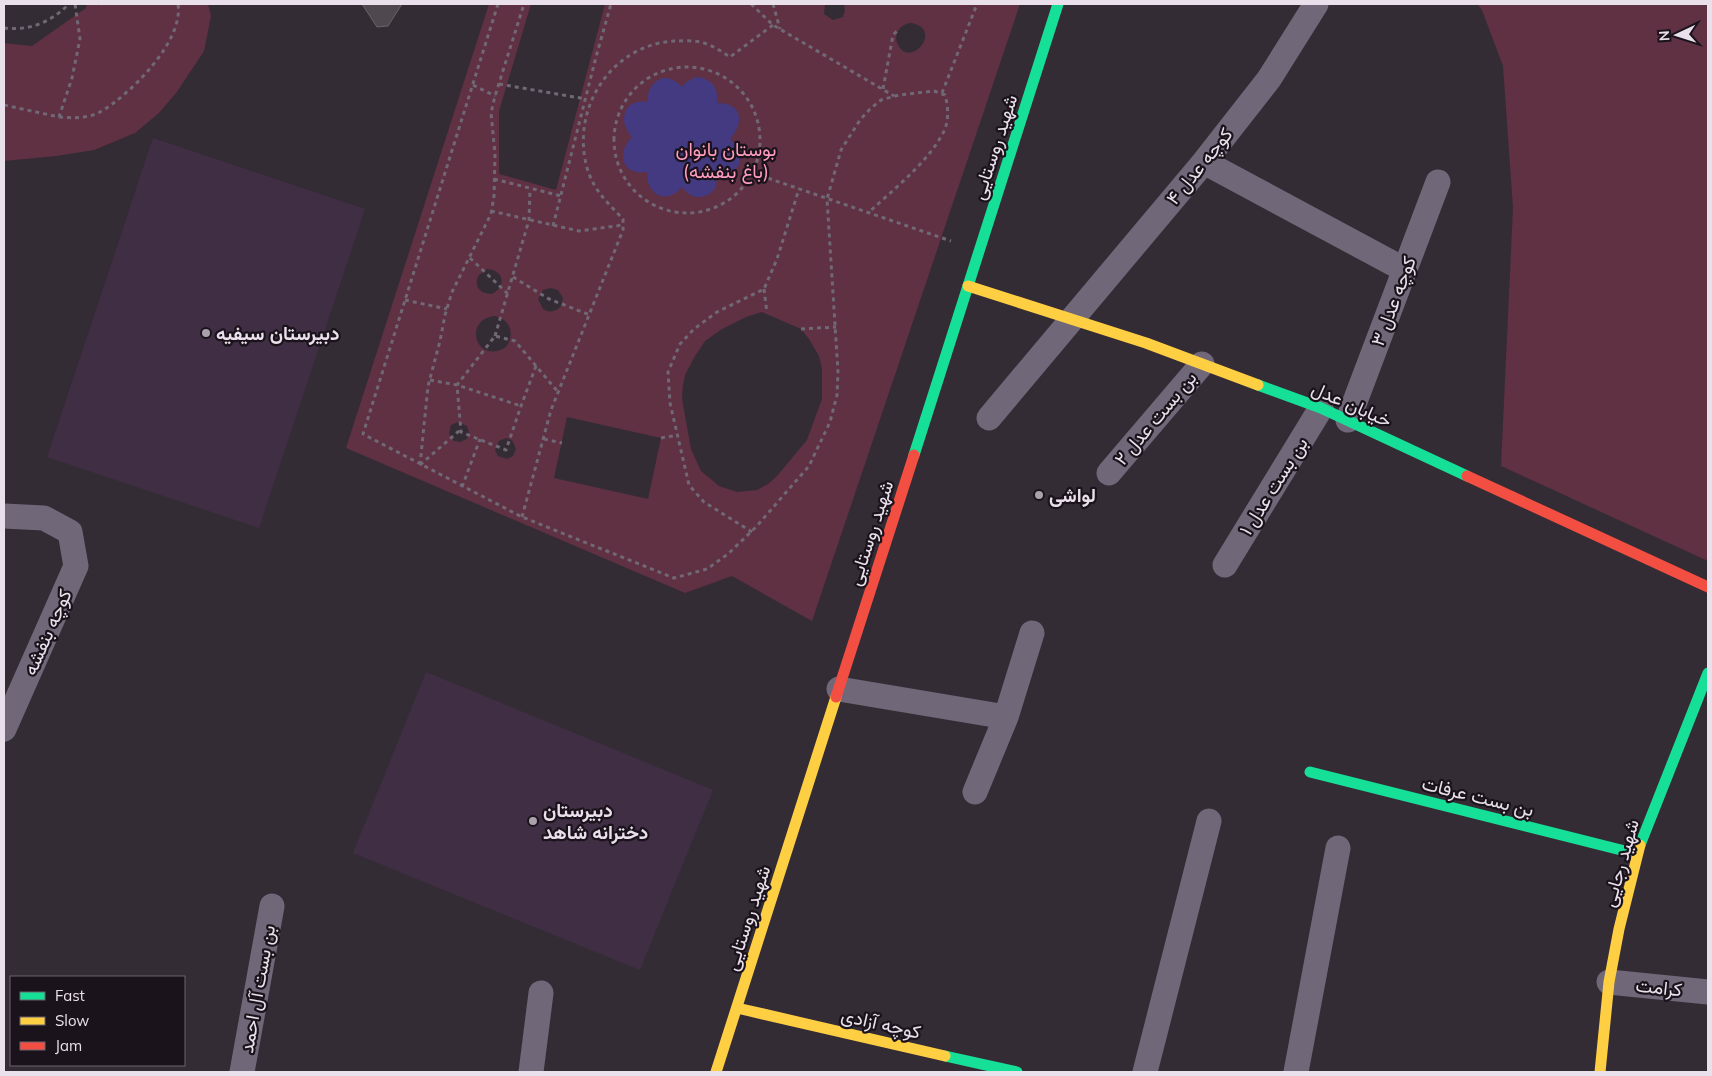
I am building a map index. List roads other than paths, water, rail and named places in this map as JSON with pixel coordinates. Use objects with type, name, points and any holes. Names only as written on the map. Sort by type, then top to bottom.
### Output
[{"type":"street","name":"شهید روستایی","points":[[716,1072],[1058,4]]},
{"type":"street","name":"کوچه عدل ۴","points":[[989,418],[1204,162],[1269,78],[1316,4]]},
{"type":"street","points":[[1204,162],[1405,270]]},
{"type":"street","name":"کوچه عدل ۳","points":[[1348,420],[1438,182]]},
{"type":"street","name":"خیابان عدل","points":[[968,286],[1146,343],[1321,408],[1708,587]]},
{"type":"street","name":"بن بست عدل ۲","points":[[1109,473],[1202,364]]},
{"type":"street","name":"بن بست عدل ۱","points":[[1225,565],[1321,408]]},
{"type":"street","name":"کوچه بنفشه","points":[[4,516],[44,518],[70,532],[76,566],[4,729]]},
{"type":"street","points":[[975,792],[1006,717],[1032,634]]},
{"type":"street","name":"شهید رجایی","points":[[1600,1072],[1609,982],[1619,929],[1637,854],[1708,673]]},
{"type":"street","points":[[839,689],[1006,717]]},
{"type":"street","name":"بن بست عرفات","points":[[1310,772],[1637,854]]},
{"type":"street","points":[[1145,1072],[1209,821]]},
{"type":"street","points":[[1296,1072],[1338,848]]},
{"type":"street","name":"بن بست آل احمد","points":[[242,1072],[272,906]]},
{"type":"street","name":"کرامت","points":[[1609,982],[1708,992]]},
{"type":"street","points":[[531,1072],[541,993]]},
{"type":"street","name":"کوچه آزادی","points":[[737,1008],[1017,1072]]},
{"type":"place","name":"دبیرستان سیفیه","points":[[206,333]]},
{"type":"place","name":"لواشی","points":[[1039,495]]},
{"type":"place","name":"دبیرستان دخترانه شاهد","points":[[533,821]]},
{"type":"park label","name":"بوستان بانوان (باغ بنفشه)","points":[[726,160]]}]
